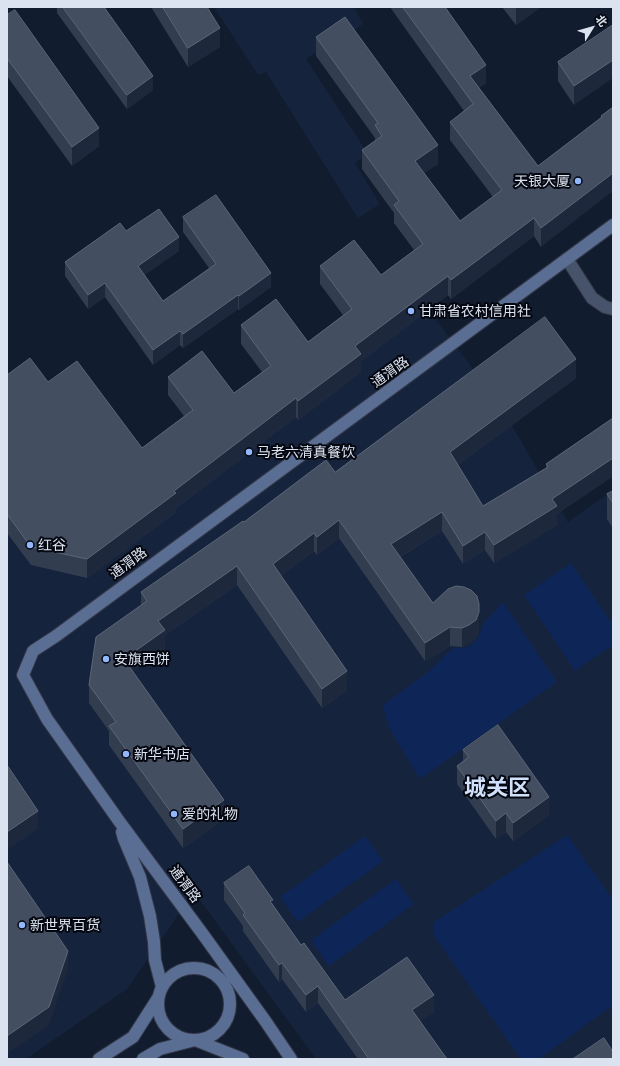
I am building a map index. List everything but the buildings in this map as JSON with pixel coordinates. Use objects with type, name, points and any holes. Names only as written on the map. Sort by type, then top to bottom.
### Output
[{"type":"street","name":"通渭路","points":[[272,1032],[47,719],[23,675],[33,651],[56,636],[613,225]]},
{"type":"street","points":[[567,259],[592,298],[606,307],[613,309]]},
{"type":"street","points":[[119,821],[124,839],[140,877],[150,916],[160,993],[158,1009],[161,1019],[174,1035],[184,1039],[194,1040],[243,1059]]},
{"type":"street","points":[[143,1059],[160,1049],[206,1038],[216,1033],[224,1024],[228,1014],[230,1002],[227,991],[194,922]]},
{"type":"street","points":[[99,1059],[133,1036],[168,980],[176,973],[195,968],[205,970],[221,981],[256,1014],[272,1032],[291,1059]]},
{"type":"shaded area","points":[[214,7],[354,7],[363,24],[306,59],[368,154],[355,163],[380,204],[358,218],[266,72],[258,75]]},
{"type":"shaded area","points":[[412,288],[500,405],[568,522],[613,490],[613,1059],[316,1059],[194,892],[127,989],[26,1059],[7,1059],[7,399],[95,525]]},
{"type":"shaded area","points":[[571,563],[613,625],[613,645],[575,671],[524,595]]},
{"type":"shaded area","points":[[503,602],[557,682],[420,779],[389,728],[383,705],[428,672],[453,648],[469,647],[478,638],[483,624]]},
{"type":"shaded area","points":[[567,835],[613,900],[613,1005],[539,1059],[521,1059],[434,936],[434,922]]},
{"type":"shaded area","points":[[365,836],[383,861],[298,922],[280,897]]},
{"type":"shaded area","points":[[396,879],[414,904],[329,966],[311,940]]},
{"type":"place","name":"天银大厦","points":[[578,181]]},
{"type":"place","name":"甘肃省农村信用社","points":[[411,311]]},
{"type":"place","name":"马老六清真餐饮","points":[[249,452]]},
{"type":"place","name":"红谷","points":[[30,545]]},
{"type":"place","name":"安旗西饼","points":[[106,659]]},
{"type":"place","name":"新华书店","points":[[126,754]]},
{"type":"place","name":"爱的礼物","points":[[174,814]]},
{"type":"place","name":"新世界百货","points":[[22,925]]},
{"type":"district","name":"城关区","points":[[497,788]]}]
